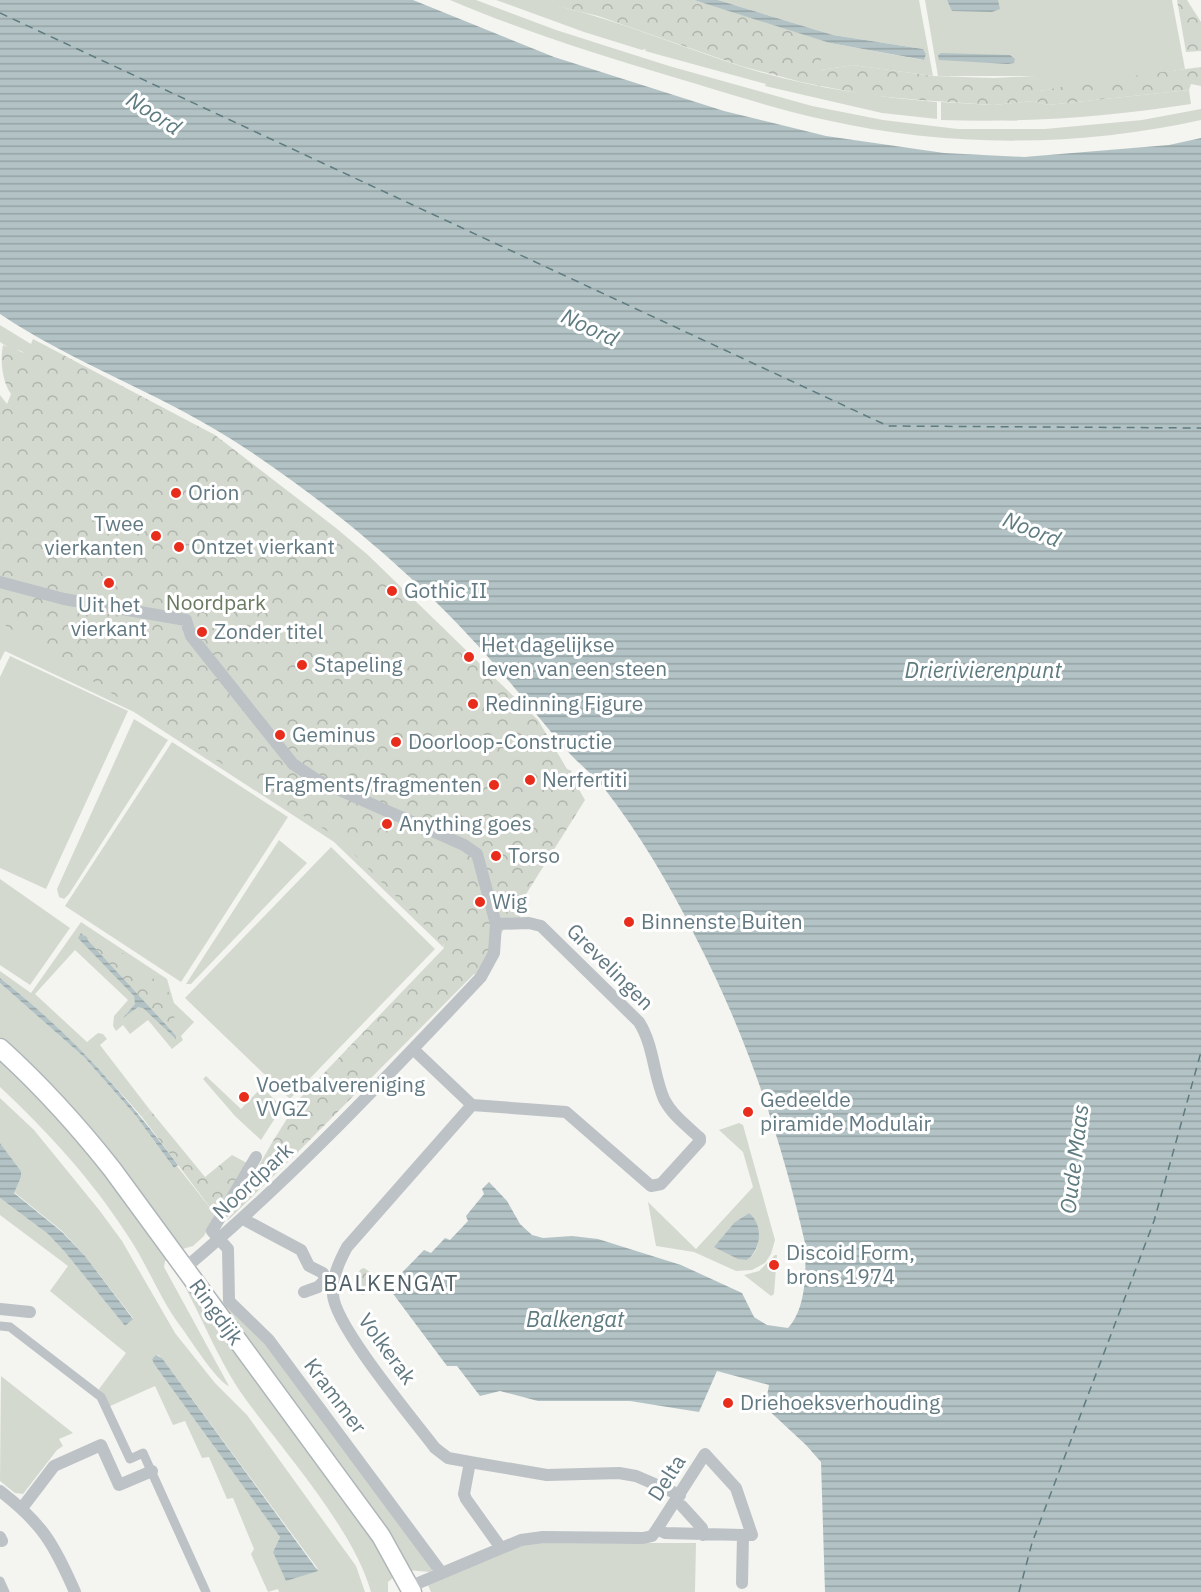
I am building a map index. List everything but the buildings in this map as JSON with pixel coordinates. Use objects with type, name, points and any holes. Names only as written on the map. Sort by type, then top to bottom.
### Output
[{"type":"main road","name":"Ringdijk","points":[[0,1048],[35,1079],[74,1120],[381,1536],[410,1589]]},
{"type":"street","name":"Noordpark","points":[[0,582],[64,599],[186,620],[191,636],[293,764],[317,780],[464,845],[477,854],[496,924],[494,952],[490,965],[413,1049],[243,1219],[185,1268]]},
{"type":"street","name":"Grevelingen","points":[[472,1105],[566,1112],[651,1186],[661,1184],[700,1141],[700,1138],[670,1110],[664,1099],[649,1040],[639,1022],[541,926],[530,923],[496,924]]},
{"type":"street","points":[[413,1049],[472,1105]]},
{"type":"street","name":"Volkerak","points":[[472,1105],[347,1247],[336,1272],[333,1296],[344,1324],[435,1448],[448,1458],[547,1475],[619,1473],[636,1476],[681,1501]]},
{"type":"street","points":[[219,1240],[212,1228],[256,1157]]},
{"type":"street","points":[[243,1219],[301,1250],[309,1266],[323,1273],[325,1280],[322,1284],[304,1292]]},
{"type":"street","name":"Krammer","points":[[219,1240],[228,1249],[227,1292],[229,1301],[269,1340],[441,1572]]},
{"type":"street","points":[[30,1312],[1,1309],[5,1327],[101,1397],[130,1459],[143,1453],[206,1592]]},
{"type":"street","points":[[22,1508],[54,1466],[119,1436]]},
{"type":"street","points":[[101,1444],[119,1485],[152,1471]]},
{"type":"street","name":"Delta","points":[[657,1529],[681,1501],[705,1454],[736,1488],[753,1535],[743,1535],[742,1583]]},
{"type":"street","points":[[470,1462],[464,1494],[501,1548]]},
{"type":"street","points":[[0,1491],[42,1527],[58,1553],[75,1592]]},
{"type":"street","points":[[681,1501],[702,1528],[703,1535]]},
{"type":"street","points":[[410,1589],[441,1572],[521,1540],[543,1537],[644,1538],[652,1536],[657,1529],[665,1533],[743,1535]]},
{"type":"street","points":[[0,1581],[5,1592]]},
{"type":"green space","points":[[450,0],[476,0],[556,30],[669,66],[812,106],[883,120],[958,129],[1045,129],[1142,120],[1201,109],[1201,120],[1108,135],[1014,141],[919,136],[872,129],[788,111],[617,60],[533,32]]},
{"type":"green space","points":[[496,0],[558,0],[558,6],[604,19],[764,73],[837,90],[937,102],[937,119],[882,113],[765,86],[766,84],[584,32]]},
{"type":"green space","points":[[558,0],[694,0],[821,38],[821,70],[853,65],[933,76],[994,78],[1034,76],[1040,91],[1093,81],[1201,67],[1201,86],[1191,84],[1189,90],[1048,105],[1034,101],[993,105],[867,95],[801,82],[741,66],[598,16],[557,6]]},
{"type":"green space","points":[[718,0],[919,0],[933,76],[853,65],[821,70],[821,38],[830,43],[923,60],[926,54],[923,49],[833,35]]},
{"type":"green space","points":[[925,0],[1172,0],[1185,69],[1039,91],[1034,76],[938,76]]},
{"type":"green space","points":[[1177,0],[1187,0],[1201,22],[1201,51],[1186,52]]},
{"type":"green space","points":[[1189,90],[1191,104],[1128,112],[1035,120],[941,120],[941,102],[993,105],[1034,101],[1048,105]]},
{"type":"green space","points":[[0,325],[44,352],[49,369],[21,351],[11,349],[0,342]]},
{"type":"green space","name":"Noordpark","points":[[33,339],[215,435],[336,528],[368,555],[538,720],[567,769],[572,771],[570,774],[585,800],[523,899],[520,918],[510,919],[476,975],[474,974],[292,1158],[273,1141],[300,1098],[444,948],[444,945],[338,838],[0,622],[0,395],[7,404],[11,394],[4,377],[2,351],[3,345],[27,354]]},
{"type":"green space","points":[[0,618],[374,858],[442,935],[444,948],[334,842],[134,712],[5,651],[0,661]]},
{"type":"green space","points":[[10,656],[128,711],[46,889],[0,868],[0,677]]},
{"type":"green space","points":[[134,719],[168,740],[69,894],[64,899],[59,897],[57,889]]},
{"type":"green space","points":[[172,742],[288,817],[181,982],[65,906]]},
{"type":"green space","points":[[279,840],[307,863],[191,984],[186,984]]},
{"type":"green space","points":[[331,847],[435,949],[290,1099],[185,998]]},
{"type":"green space","points":[[0,879],[70,928],[30,985],[0,965]]},
{"type":"green space","points":[[81,922],[167,979],[174,1003],[194,1022],[181,1036],[183,1040],[172,1049],[148,1020],[130,1034],[123,1025],[116,1031],[113,1026],[114,1016],[128,1000],[75,950],[35,994],[87,1042],[98,1033],[103,1034],[107,1039],[100,1045],[150,1110],[142,1117],[74,1044],[0,978],[0,971],[31,993]]},
{"type":"green space","points":[[85,930],[137,962],[136,973],[164,982],[177,1011],[173,1021],[167,1026],[81,933]]},
{"type":"green space","points":[[0,983],[84,1057],[136,1116],[174,1168],[177,1166],[215,1214],[204,1236],[193,1246],[179,1250],[73,1112],[26,1061],[0,1037]]},
{"type":"green space","points":[[0,1057],[63,1121],[169,1259],[165,1261],[164,1267],[229,1386],[211,1369],[174,1316],[135,1247],[100,1196],[52,1139],[0,1087]]},
{"type":"green space","points":[[206,1076],[241,1109],[262,1087],[278,1103],[279,1112],[261,1140],[235,1116],[203,1079]]},
{"type":"green space","points":[[0,1098],[34,1130],[100,1211],[122,1241],[175,1333],[215,1383],[247,1415],[356,1566],[365,1592],[279,1592],[278,1589],[268,1592],[251,1554],[254,1549],[233,1498],[227,1499],[209,1457],[202,1458],[185,1421],[173,1425],[155,1386],[108,1407],[99,1389],[126,1353],[50,1291],[68,1266],[0,1215],[0,1198],[48,1234],[125,1326],[133,1318],[85,1256],[62,1231],[14,1192],[21,1177],[21,1171],[0,1143]],"holes":[[[158,1355],[318,1569],[273,1552],[280,1537],[152,1359]]]},
{"type":"green space","points":[[150,1110],[205,1177],[232,1155],[247,1163],[215,1214],[142,1117]]},
{"type":"green space","points":[[739,1123],[743,1125],[775,1240],[771,1254],[765,1263],[752,1270],[736,1271],[694,1252],[656,1246],[648,1202],[696,1249],[753,1187],[743,1152],[719,1130]],"holes":[[[749,1213],[757,1232],[758,1244],[753,1255],[747,1260],[735,1222]]]},
{"type":"green space","points":[[273,1141],[292,1158],[227,1221]]},
{"type":"green space","points":[[777,1255],[774,1294],[771,1296],[744,1275],[759,1271]]},
{"type":"green space","points":[[364,1268],[374,1275],[375,1282],[367,1293],[362,1295],[356,1279],[361,1269]]},
{"type":"green space","points":[[183,1283],[346,1500],[395,1576],[388,1582],[388,1592],[371,1592],[349,1542],[333,1517],[236,1384]]},
{"type":"green space","points":[[210,1289],[270,1349],[433,1570],[430,1572],[407,1570],[396,1545],[340,1463]]},
{"type":"green space","points":[[1,1376],[73,1433],[59,1439],[63,1446],[57,1450],[23,1494],[15,1493],[0,1481]]},
{"type":"green space","points":[[527,1543],[696,1543],[695,1592],[431,1592],[428,1585]]},
{"type":"water","points":[[0,0],[413,0],[554,57],[724,111],[826,136],[944,153],[1024,157],[1169,145],[1201,138],[1201,1592],[825,1592],[821,1462],[765,1407],[769,1385],[717,1371],[699,1412],[630,1401],[538,1401],[500,1391],[480,1396],[457,1366],[447,1366],[388,1287],[424,1250],[431,1253],[445,1238],[450,1240],[468,1221],[466,1216],[484,1194],[482,1189],[489,1182],[507,1201],[520,1224],[532,1235],[543,1238],[572,1236],[598,1239],[681,1265],[742,1293],[754,1317],[767,1325],[788,1328],[799,1310],[802,1299],[805,1243],[773,1125],[745,1047],[713,972],[675,898],[642,841],[604,788],[569,752],[454,620],[363,536],[264,461],[203,422],[56,348],[0,314]]},
{"type":"water","points":[[694,0],[718,0],[833,35],[923,49],[926,54],[924,60],[830,43]]},
{"type":"water","points":[[947,0],[998,0],[1000,9],[992,12],[952,11]]},
{"type":"water","points":[[941,53],[1010,55],[1015,59],[1014,63],[1008,64],[939,60],[938,55]]},
{"type":"water","points":[[81,933],[176,1036],[176,1039],[143,1008],[138,1007],[123,1018],[135,1004],[134,996],[78,938]]},
{"type":"water","points":[[0,978],[73,1042],[117,1089],[178,1165],[174,1168],[136,1116],[84,1057],[0,983]]},
{"type":"water","points":[[0,1143],[21,1171],[21,1177],[14,1193],[62,1232],[85,1256],[133,1319],[125,1326],[48,1234],[0,1198]]},
{"type":"water","points":[[749,1213],[754,1218],[759,1231],[758,1244],[752,1256],[747,1260],[738,1259],[714,1247],[735,1222]]},
{"type":"water","points":[[156,1355],[162,1358],[318,1571],[286,1581],[273,1552],[280,1537],[154,1364],[152,1359]]},
{"type":"ferry route","points":[[0,13],[888,426],[1201,428]]},
{"type":"ferry route","points":[[1019,1592],[1032,1543],[1154,1221],[1201,1052]]},
{"type":"place","name":"Orion","points":[[176,493]]},
{"type":"place","name":"Twee vierkanten","points":[[156,536]]},
{"type":"place","name":"Ontzet vierkant","points":[[179,547]]},
{"type":"place","name":"Uit het vierkant","points":[[109,583]]},
{"type":"place","name":"Gothic II","points":[[392,591]]},
{"type":"place","name":"Zonder titel","points":[[202,632]]},
{"type":"place","name":"Het dagelijkse leven van een steen","points":[[469,657]]},
{"type":"place","name":"Stapeling","points":[[302,665]]},
{"type":"place","name":"Redinning Figure","points":[[473,704]]},
{"type":"place","name":"Geminus","points":[[280,735]]},
{"type":"place","name":"Doorloop-Constructie","points":[[396,742]]},
{"type":"place","name":"Nerfertiti","points":[[530,780]]},
{"type":"place","name":"Fragments/fragmenten","points":[[494,785]]},
{"type":"place","name":"Anything goes","points":[[387,824]]},
{"type":"place","name":"Torso","points":[[496,856]]},
{"type":"place","name":"Wig","points":[[480,902]]},
{"type":"place","name":"Binnenste Buiten","points":[[629,922]]},
{"type":"place","name":"Voetbalvereniging VVGZ","points":[[244,1097]]},
{"type":"place","name":"Gedeelde piramide Modulair","points":[[748,1112]]},
{"type":"place","name":"Discoid Form, brons 1974","points":[[774,1265]]},
{"type":"place","name":"Driehoeksverhouding","points":[[728,1403]]},
{"type":"district","name":"BALKENGAT","points":[[391,1283]]},
{"type":"water label","name":"Noord","points":[[154,113]]},
{"type":"water label","name":"Noord","points":[[590,327]]},
{"type":"water label","name":"Noord","points":[[1032,529]]},
{"type":"water label","name":"Drierivierenpunt","points":[[983,670]]},
{"type":"water label","name":"Oude Maas","points":[[1074,1159]]},
{"type":"water label","name":"Balkengat","points":[[575,1319]]}]
